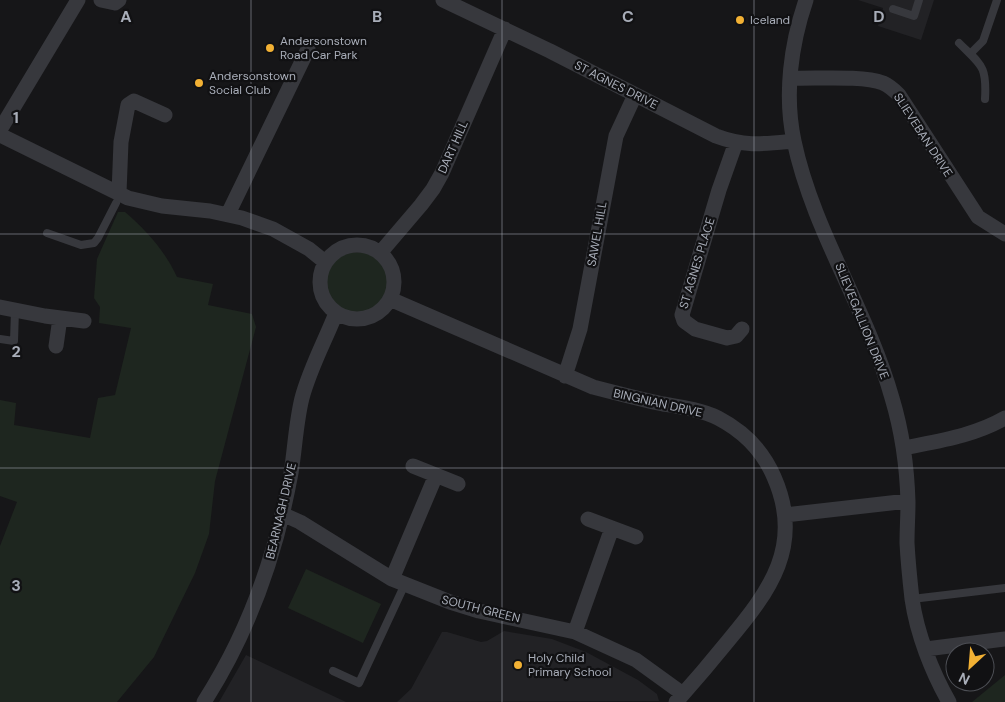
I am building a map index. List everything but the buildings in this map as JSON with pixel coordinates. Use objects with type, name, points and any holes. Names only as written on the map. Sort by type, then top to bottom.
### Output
[{"type":"street","points":[[0,130],[78,0]]},
{"type":"street","points":[[100,0],[115,3],[119,0]]},
{"type":"street","name":"ST AGNES DRIVE","points":[[444,0],[716,136],[736,142],[758,144],[794,141]]},
{"type":"street","name":"SLIEVEGALLION DRIVE","points":[[806,0],[792,56],[790,78],[790,106],[794,141],[818,217],[880,357],[893,399],[904,448],[908,501],[907,542],[914,612],[936,679],[946,701]]},
{"type":"street","name":"DART HILL","points":[[380,252],[433,189],[442,173],[505,29]]},
{"type":"street","points":[[228,214],[308,49]]},
{"type":"street","name":"SLIEVEBAN DRIVE","points":[[790,78],[862,79],[877,81],[892,88],[899,95],[978,217],[1005,234]]},
{"type":"street","name":"SAWEL HILL","points":[[565,376],[580,329],[616,136],[635,94]]},
{"type":"street","points":[[118,198],[121,142],[128,105],[134,101],[165,115]]},
{"type":"street","points":[[0,135],[118,198],[128,198],[162,206],[228,214],[273,229],[309,249],[325,262]]},
{"type":"street","name":"ST AGNES PLACE","points":[[736,142],[716,199],[682,315],[684,321],[695,329],[727,338],[736,336],[742,329]]},
{"type":"street","points":[[355,245],[364,245],[380,252],[393,274],[393,291],[390,298],[376,314],[367,318],[346,318],[336,313],[323,299],[320,290],[321,270],[325,262],[338,250],[355,245]]},
{"type":"street","name":"BINGNIAN DRIVE","points":[[390,298],[593,387],[624,396],[686,408],[716,417],[737,429],[766,460],[781,492],[785,515],[784,542],[774,578],[765,594],[680,698]]},
{"type":"street","points":[[0,307],[84,321]]},
{"type":"street","name":"BEARNAGH DRIVE","points":[[204,702],[248,622],[266,574],[291,472],[302,398],[336,313]]},
{"type":"street","points":[[56,346],[60,318]]},
{"type":"street","points":[[904,448],[980,430],[1005,418]]},
{"type":"street","points":[[413,466],[458,484]]},
{"type":"street","points":[[398,581],[436,475]]},
{"type":"street","points":[[785,515],[908,501]]},
{"type":"street","name":"SOUTH GREEN","points":[[282,514],[300,522],[398,581],[472,609],[575,632],[636,660],[680,698]]},
{"type":"street","points":[[588,519],[636,537]]},
{"type":"street","points":[[575,632],[612,528]]},
{"type":"street","points":[[926,649],[1005,639]]},
{"type":"lane","points":[[892,9],[914,16],[919,0]]},
{"type":"lane","points":[[970,54],[983,41],[997,0]]},
{"type":"lane","points":[[959,43],[983,68],[986,80],[985,99]]},
{"type":"lane","points":[[47,233],[81,245],[94,243],[118,198]]},
{"type":"lane","points":[[0,339],[14,341],[15,310]]},
{"type":"lane","points":[[333,671],[359,683],[398,581]]},
{"type":"lane","points":[[912,599],[1005,588]]},
{"type":"shaded area","points":[[858,0],[934,0],[921,40],[878,26],[883,8]]},
{"type":"shaded area","points":[[118,212],[125,212],[148,234],[161,250],[177,277],[213,284],[208,305],[252,314],[256,327],[215,481],[209,534],[195,573],[154,657],[117,702],[0,702],[0,546],[17,502],[0,496],[0,400],[16,403],[14,425],[90,438],[98,398],[115,395],[131,328],[99,323],[100,307],[94,298],[97,259]]},
{"type":"shaded area","points":[[351,252],[363,252],[379,261],[386,271],[388,283],[386,295],[379,305],[363,314],[351,314],[340,309],[331,300],[326,289],[326,277],[331,266],[340,257]]},
{"type":"shaded area","points":[[306,569],[381,604],[363,643],[288,608]]},
{"type":"shaded area","name":"Holy Child Primary School","points":[[504,631],[552,639],[586,652],[638,680],[657,694],[659,701],[397,702],[411,689],[442,632],[481,642],[487,641]]},
{"type":"shaded area","points":[[246,655],[346,702],[219,702]]},
{"type":"shaded area","points":[[1005,675],[1005,702],[972,702],[984,692],[995,692],[995,683]]},
{"type":"place","name":"Iceland","points":[[740,20]]},
{"type":"place","name":"Andersonstown Road Car Park","points":[[270,48]]},
{"type":"place","name":"Andersonstown Social Club","points":[[199,83]]},
{"type":"place","name":"Holy Child Primary School","points":[[518,665]]}]
